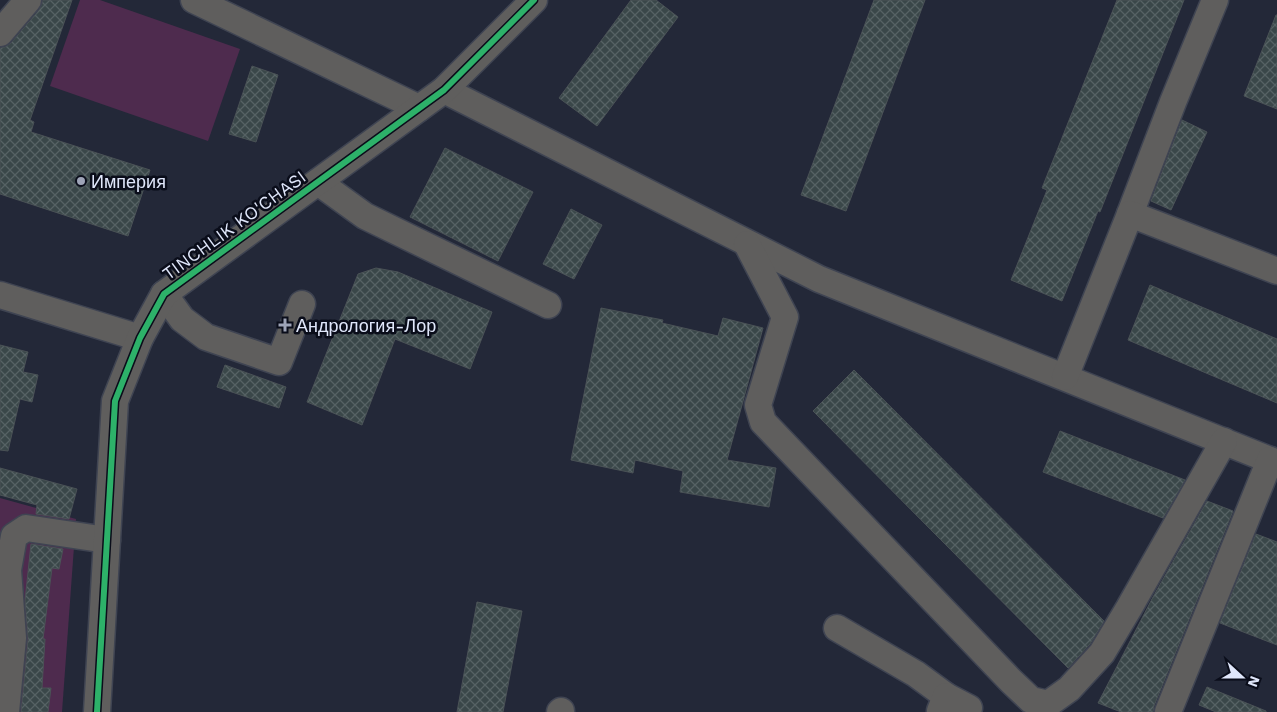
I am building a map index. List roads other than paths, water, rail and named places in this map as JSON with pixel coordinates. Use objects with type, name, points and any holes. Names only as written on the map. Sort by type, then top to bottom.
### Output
[{"type":"street","points":[[0,33],[28,0]]},
{"type":"street","points":[[194,0],[419,108]]},
{"type":"street","name":"TINCHLIK KO'CHASI","points":[[97,712],[115,401],[140,338],[164,294],[444,90],[534,0]]},
{"type":"street","points":[[1065,377],[1215,0]]},
{"type":"street","points":[[444,90],[819,279],[1274,462],[1168,712]]},
{"type":"street","points":[[318,182],[365,216],[548,305]]},
{"type":"street","points":[[1130,214],[1277,271]]},
{"type":"street","points":[[747,244],[785,317],[758,405],[763,422],[997,667],[1031,700],[1048,704],[1069,689],[1102,653],[1130,608],[1224,441]]},
{"type":"street","points":[[164,294],[182,318],[206,337],[279,362],[302,304]]},
{"type":"street","points":[[0,295],[140,338]]},
{"type":"street","points":[[0,520],[26,528],[106,540]]},
{"type":"street","points":[[6,712],[13,638],[8,570],[14,536],[26,528]]},
{"type":"street","points":[[837,628],[916,674],[943,704],[972,711]]},
{"type":"place","name":"Империя","points":[[81,181]]},
{"type":"place","name":"Андрология-Лор","points":[[285,325]]}]
